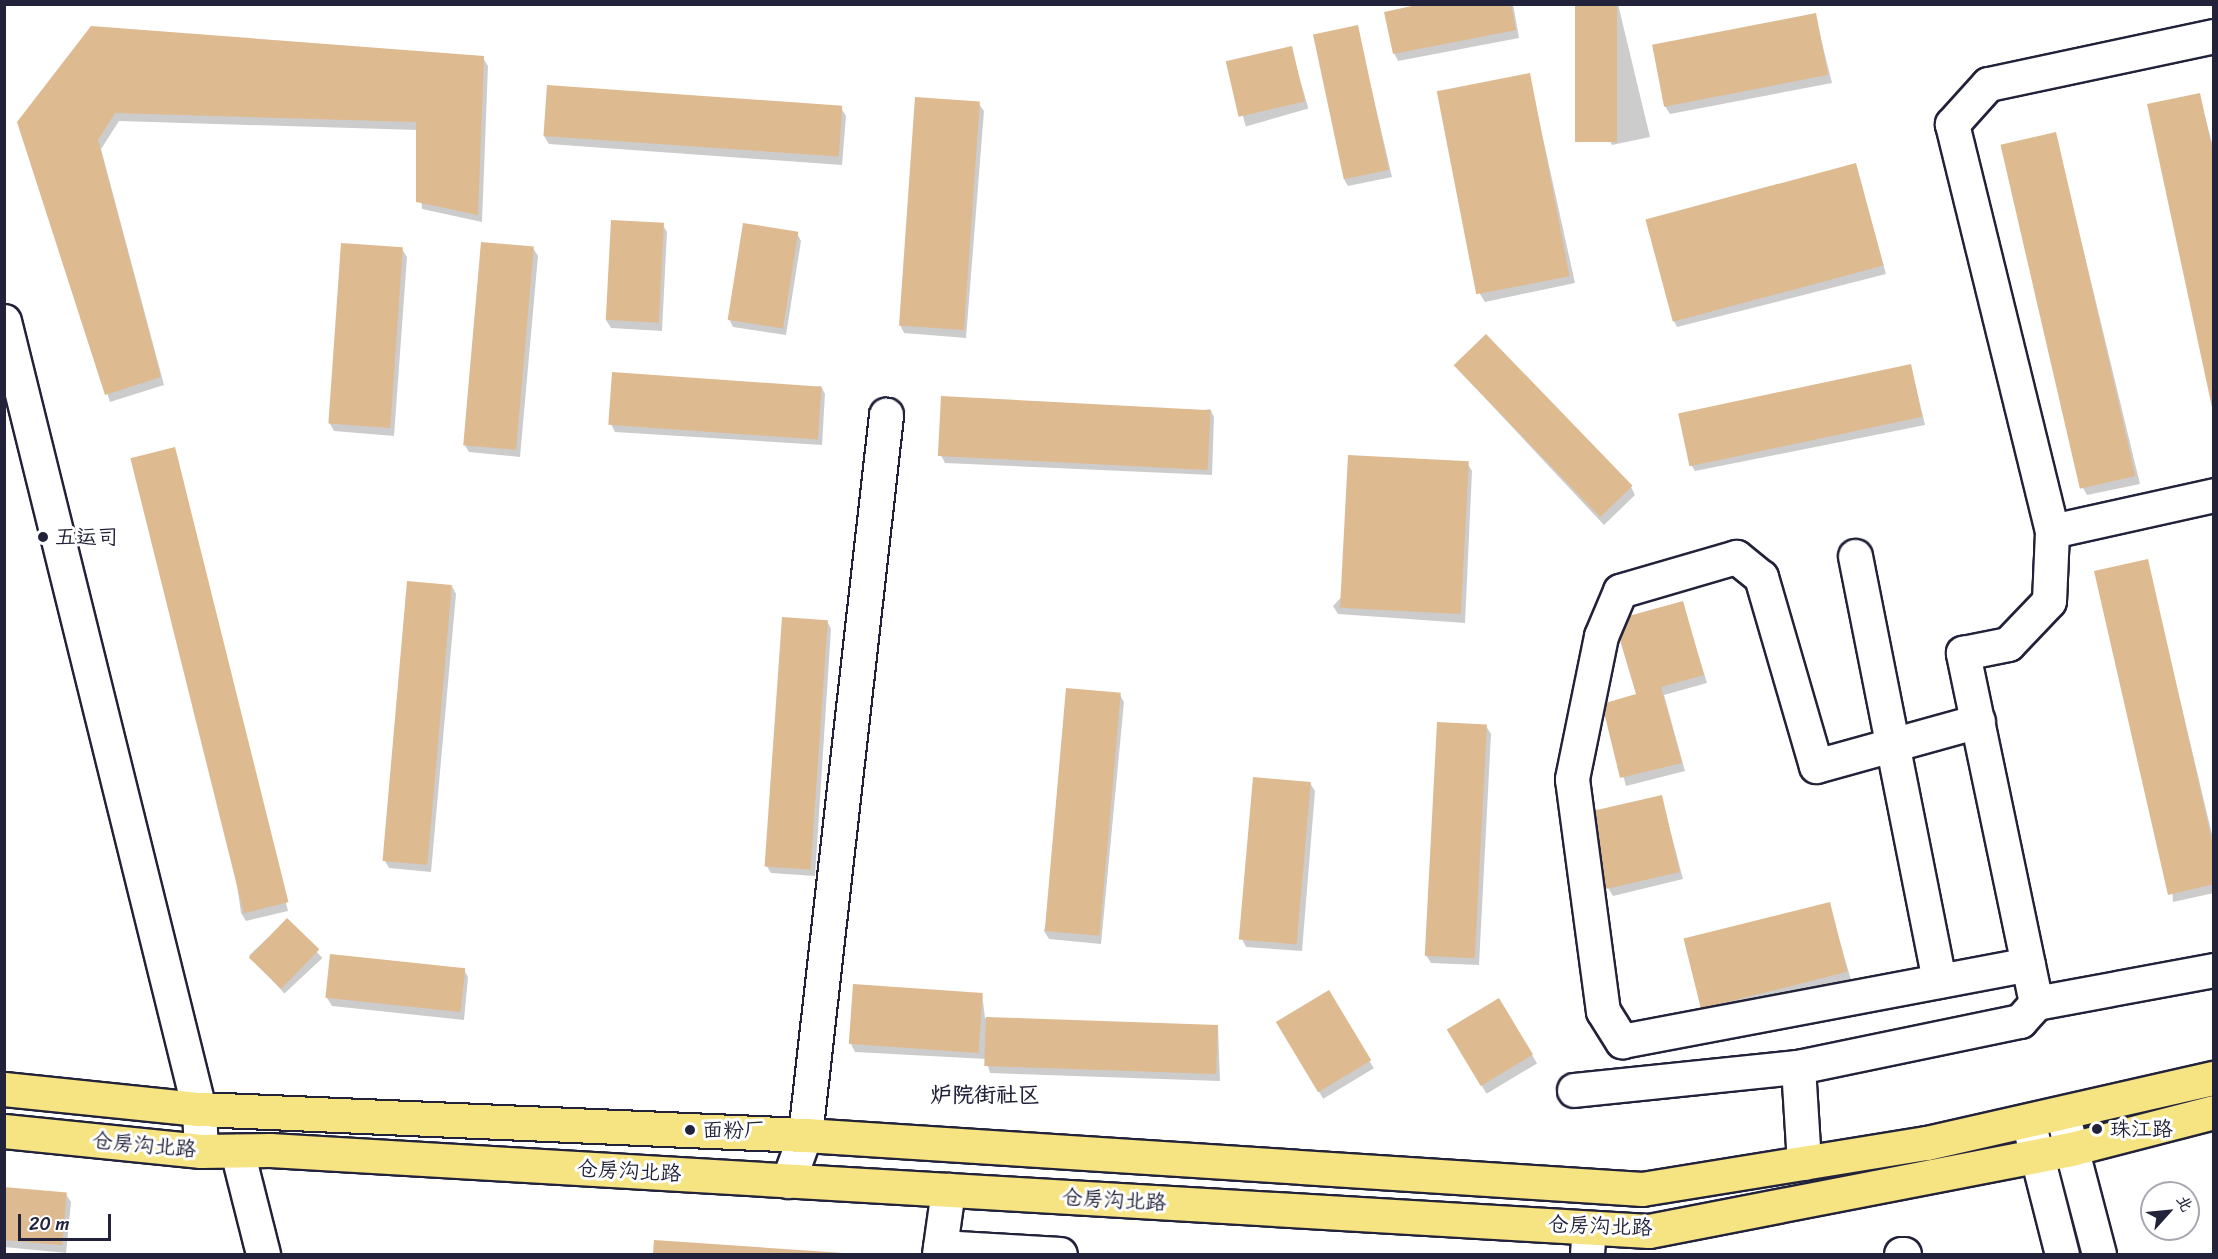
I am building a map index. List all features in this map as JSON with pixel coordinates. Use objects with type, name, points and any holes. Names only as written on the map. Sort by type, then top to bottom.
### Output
[{"type":"main road","name":"仓房沟北路","points":[[4,1089],[199,1108],[805,1135],[1642,1189],[1804,1163],[2028,1121],[2214,1078]]},
{"type":"main road","name":"仓房沟北路","points":[[4,1131],[201,1151],[237,1151],[948,1190],[1588,1241],[2071,1149],[2214,1112]]},
{"type":"street","points":[[2036,1004],[1964,653],[2008,644],[2049,601],[2052,531],[1952,124],[1988,84],[2214,36]]},
{"type":"street","points":[[4,321],[199,1108],[201,1151]]},
{"type":"street","points":[[788,1181],[805,1135],[886,415]]},
{"type":"street","points":[[2052,531],[2214,495]]},
{"type":"street","points":[[1855,556],[1939,981]]},
{"type":"street","points":[[1978,721],[1816,766],[1761,578],[1736,557],[1620,591],[1601,636],[1572,778],[1603,1011],[1622,1041],[2028,964]]},
{"type":"street","points":[[1574,1090],[1798,1067],[2020,1021],[2036,1004],[2214,970]]},
{"type":"street","points":[[1798,1067],[1804,1163]]},
{"type":"street","points":[[2061,1113],[2099,1254]]},
{"type":"street","points":[[2028,1121],[2062,1254]]},
{"type":"street","points":[[237,1151],[263,1254]]},
{"type":"street","points":[[948,1190],[939,1251],[1060,1254]]},
{"type":"building","points":[[1421,4],[1511,4],[1516,30],[1393,54],[1384,12]]},
{"type":"building","points":[[1575,4],[1617,4],[1617,142],[1575,142]]},
{"type":"building","points":[[1816,13],[1828,75],[1664,107],[1652,45]]},
{"type":"building","points":[[1358,25],[1389,170],[1344,179],[1313,35]]},
{"type":"building","points":[[91,26],[484,56],[478,215],[416,202],[416,122],[115,113],[98,140],[161,377],[105,395],[17,122]]},
{"type":"building","points":[[1292,46],[1305,102],[1239,117],[1226,61]]},
{"type":"building","points":[[1530,73],[1569,276],[1476,294],[1437,91]]},
{"type":"building","points":[[547,85],[842,106],[839,157],[543,136]]},
{"type":"building","points":[[2200,93],[2214,157],[2213,412],[2147,104]]},
{"type":"building","points":[[915,97],[980,102],[964,330],[899,325]]},
{"type":"building","points":[[2056,132],[2135,476],[2080,489],[2000,145]]},
{"type":"building","points":[[1856,163],[1883,265],[1673,322],[1645,219]]},
{"type":"building","points":[[611,220],[664,223],[659,323],[606,320]]},
{"type":"building","points":[[743,223],[798,232],[783,329],[728,320]]},
{"type":"building","points":[[481,242],[534,247],[516,450],[463,445]]},
{"type":"building","points":[[341,243],[403,247],[390,428],[328,424]]},
{"type":"building","points":[[1486,334],[1633,486],[1600,517],[1454,365]]},
{"type":"building","points":[[1911,364],[1922,417],[1689,466],[1678,413]]},
{"type":"building","points":[[612,372],[821,387],[818,440],[608,425]]},
{"type":"building","points":[[941,396],[1211,410],[1207,470],[938,456]]},
{"type":"building","points":[[175,447],[288,902],[244,913],[130,458]]},
{"type":"building","points":[[1348,455],[1469,461],[1461,614],[1340,608]]},
{"type":"building","points":[[2148,559],[2214,850],[2214,884],[2168,895],[2094,571]]},
{"type":"building","points":[[407,581],[452,585],[427,865],[383,861]]},
{"type":"building","points":[[1683,601],[1704,675],[1661,687],[1682,763],[1620,778],[1602,704],[1636,694],[1614,620]]},
{"type":"building","points":[[782,617],[828,620],[810,870],[765,866]]},
{"type":"building","points":[[1066,688],[1121,693],[1100,936],[1045,931]]},
{"type":"building","points":[[1437,722],[1487,725],[1475,958],[1425,956]]},
{"type":"building","points":[[1253,777],[1311,782],[1297,944],[1239,939]]},
{"type":"building","points":[[1662,795],[1680,872],[1606,889],[1588,812]]},
{"type":"building","points":[[1830,902],[1847,972],[1701,1008],[1683,939]]},
{"type":"building","points":[[287,918],[319,949],[281,989],[249,958]]},
{"type":"building","points":[[330,954],[465,968],[461,1012],[325,998]]},
{"type":"building","points":[[853,984],[983,993],[978,1053],[849,1044]]},
{"type":"building","points":[[1329,990],[1371,1060],[1318,1092],[1276,1022]]},
{"type":"building","points":[[1499,998],[1533,1055],[1481,1086],[1447,1029]]},
{"type":"building","points":[[986,1017],[1218,1025],[1216,1074],[984,1066]]},
{"type":"building","points":[[4,1187],[67,1192],[62,1245],[4,1240]]},
{"type":"building","points":[[654,1240],[844,1253],[653,1254]]},
{"type":"place","name":"五运司","points":[[43,537]]},
{"type":"place","name":"珠江路","points":[[2097,1129]]},
{"type":"place","name":"面粉厂","points":[[690,1130]]},
{"type":"district","name":"炉院街社区","points":[[985,1095]]}]
